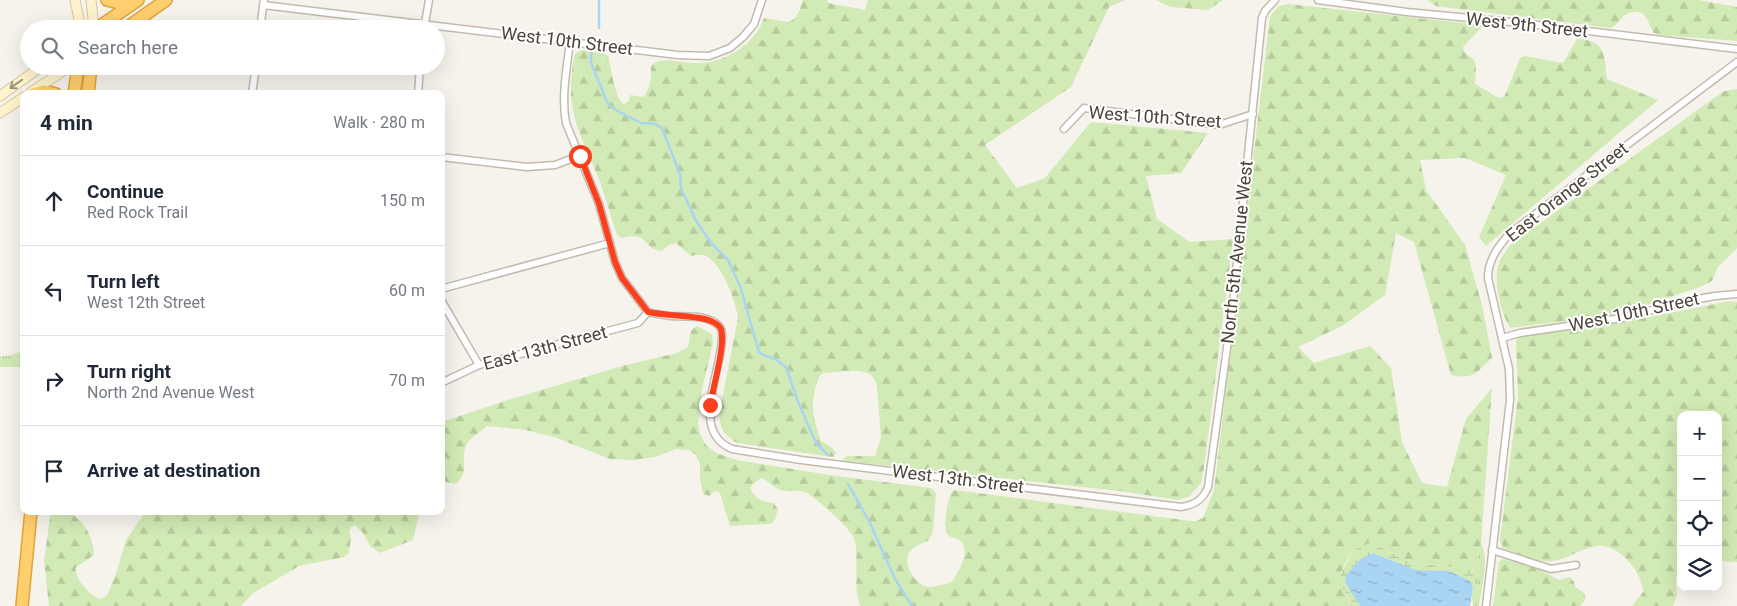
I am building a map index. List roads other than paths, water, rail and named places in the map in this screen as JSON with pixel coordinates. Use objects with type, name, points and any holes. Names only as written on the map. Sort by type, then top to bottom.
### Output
[{"type":"highway","points":[[106,0],[119,3],[132,0]]},
{"type":"highway","points":[[108,20],[138,0]]},
{"type":"highway","points":[[138,20],[164,2]]},
{"type":"highway","points":[[144,20],[164,2]]},
{"type":"highway","points":[[75,90],[77,75]]},
{"type":"highway","points":[[88,90],[90,75]]},
{"type":"highway","points":[[89,90],[96,75]]},
{"type":"highway","points":[[22,606],[31,515]]},
{"type":"highway","points":[[25,589],[28,606]]},
{"type":"main road","points":[[76,0],[79,20]]},
{"type":"main road","points":[[91,0],[94,20]]},
{"type":"main road","points":[[0,96],[29,75]]},
{"type":"main road","points":[[35,90],[58,75]]},
{"type":"main road","points":[[0,112],[20,100]]},
{"type":"street","points":[[425,20],[428,0]]},
{"type":"street","name":"West 10th Street","points":[[445,28],[570,41],[678,55],[709,56],[730,48],[743,37],[754,24],[762,0]]},
{"type":"street","name":"North 5th Avenue West","points":[[1194,503],[1202,497],[1208,487],[1232,311],[1262,18],[1269,5],[1275,0]]},
{"type":"street","name":"West 9th Street","points":[[1318,0],[1406,12],[1522,23],[1737,49]]},
{"type":"street","points":[[261,20],[263,3]]},
{"type":"street","name":"West 10th Street","points":[[263,3],[382,20]]},
{"type":"street","points":[[570,41],[564,110],[566,123],[599,204],[615,262],[622,278],[648,312]]},
{"type":"street","name":"East Orange Street","points":[[1486,606],[1510,400],[1509,370],[1488,278],[1488,269],[1500,245],[1509,234],[1737,62]]},
{"type":"street","points":[[253,90],[255,75]]},
{"type":"street","points":[[418,90],[419,75]]},
{"type":"street","name":"West 10th Street","points":[[1064,129],[1084,108],[1218,125],[1252,114]]},
{"type":"street","points":[[445,157],[527,167],[555,165],[580,156]]},
{"type":"street","points":[[445,288],[610,243]]},
{"type":"street","name":"West 10th Street","points":[[1502,338],[1520,333],[1622,318],[1686,301],[1737,294]]},
{"type":"street","points":[[445,307],[480,365]]},
{"type":"street","name":"West 13th Street","points":[[648,312],[668,316],[707,319],[719,326],[722,331],[722,344],[710,417],[714,435],[724,446],[742,452],[801,460],[1181,506],[1194,503]]},
{"type":"street","name":"East 13th Street","points":[[445,381],[480,365],[638,323],[648,312]]},
{"type":"street","points":[[1492,550],[1551,569],[1576,564]]},
{"type":"water","points":[[1373,553],[1416,570],[1449,571],[1470,581],[1473,588],[1470,606],[1360,606],[1346,584],[1345,576],[1361,559]]},
{"type":"waterway","points":[[599,0],[599,28]]},
{"type":"waterway","points":[[591,53],[591,63],[607,102],[612,108],[641,123],[655,124],[662,128],[680,174],[681,188],[695,219],[711,243],[728,260],[740,286],[759,352],[775,359],[786,367],[816,443],[828,455]]},
{"type":"waterway","points":[[848,484],[869,521],[895,579],[912,606]]}]
